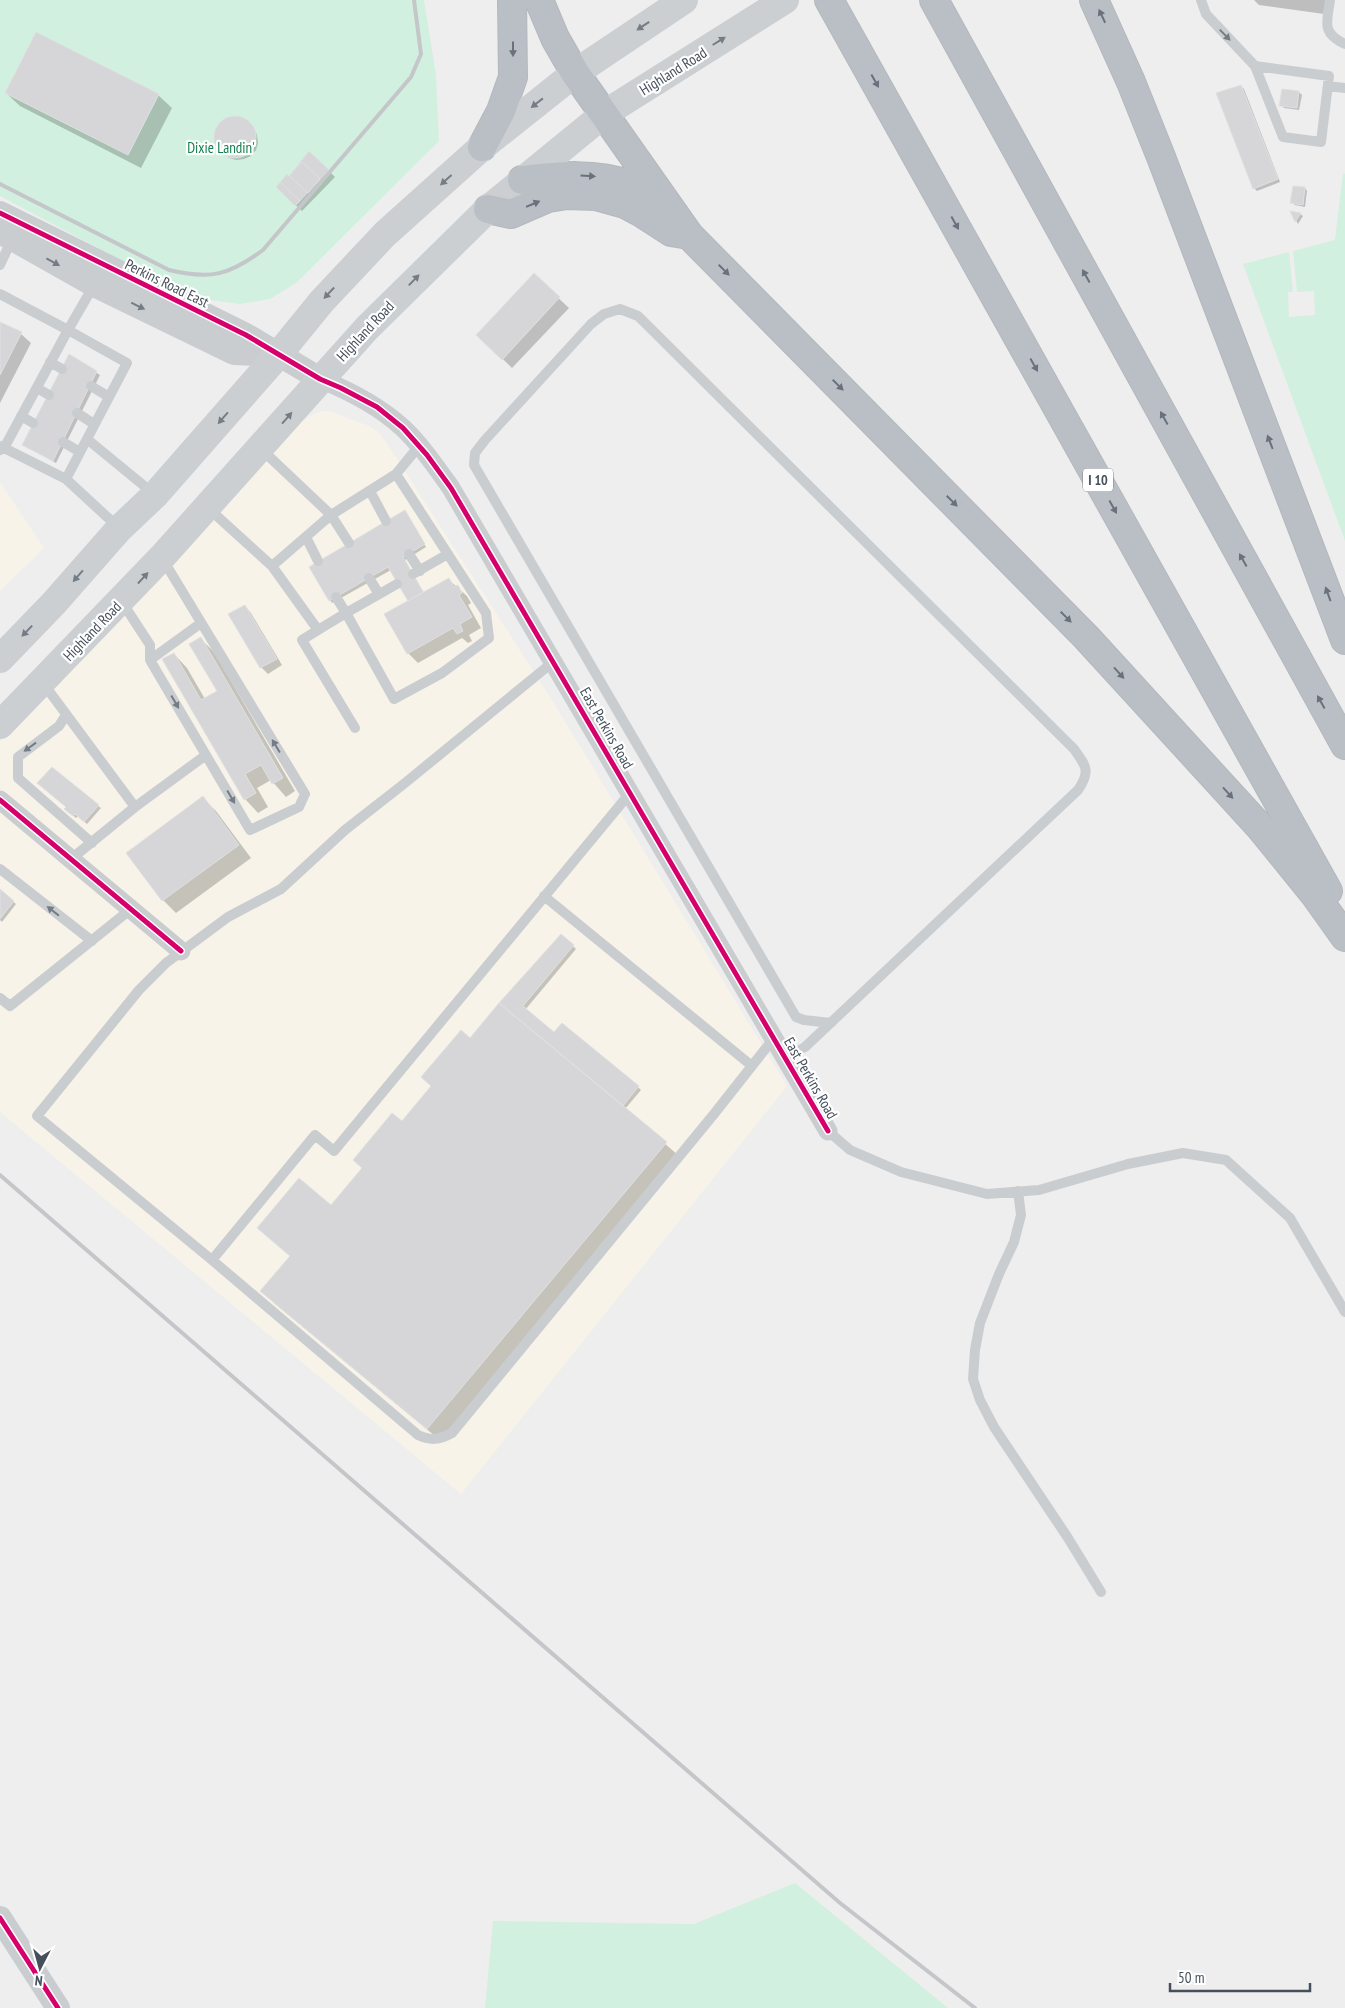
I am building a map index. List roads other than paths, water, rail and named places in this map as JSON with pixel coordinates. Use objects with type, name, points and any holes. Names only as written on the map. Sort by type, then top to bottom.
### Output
[{"type":"highway","points":[[482,147],[501,111],[513,77],[512,0]]},
{"type":"highway","points":[[540,0],[555,38],[575,73],[689,235],[1086,637],[1259,826],[1315,895],[1345,936]]},
{"type":"highway","name":"I 10","points":[[829,0],[1345,921]]},
{"type":"highway","points":[[934,0],[1345,745]]},
{"type":"highway","points":[[1094,0],[1134,90],[1345,640]]},
{"type":"highway","points":[[1115,0],[1174,151],[1230,337]]},
{"type":"highway","points":[[522,180],[564,175],[594,176],[631,185],[668,206]]},
{"type":"highway","points":[[488,209],[510,214],[548,198],[567,195],[596,196],[624,204],[671,232],[689,235]]},
{"type":"main road","points":[[0,659],[54,603],[120,529],[155,495],[278,355],[322,301],[384,234],[482,147],[575,73],[684,0]]},
{"type":"main road","name":"Highland Road","points":[[0,725],[162,557],[320,379],[400,294],[488,209],[604,114],[785,0]]},
{"type":"street","name":"Perkins Road East","points":[[0,213],[246,335],[320,379]]},
{"type":"street","name":"Perkins Road East","points":[[6,236],[94,285],[234,353],[278,355]]},
{"type":"street","name":"East Perkins Road","points":[[320,379],[377,407],[403,428],[451,488],[828,1131]]},
{"type":"street","points":[[0,800],[181,951]]},
{"type":"street","points":[[0,1918],[58,2008]]},
{"type":"lane","points":[[1201,0],[1206,14],[1255,66],[1283,138],[1321,142],[1329,76],[1255,66]]},
{"type":"lane","points":[[1330,0],[1327,26],[1333,38],[1345,44]]},
{"type":"lane","points":[[1328,86],[1345,88]]},
{"type":"lane","points":[[0,265],[6,236]]},
{"type":"lane","points":[[94,285],[37,388],[1,448],[66,479],[120,529]]},
{"type":"lane","points":[[0,294],[127,363],[66,479]]},
{"type":"lane","points":[[786,1058],[805,1047],[831,1023],[1078,790],[1086,778],[1086,766],[1074,749],[638,316],[620,309],[604,314],[591,324],[485,440],[475,453],[474,465],[796,1017],[804,1020],[831,1023]]},
{"type":"lane","points":[[50,362],[62,369]]},
{"type":"lane","points":[[91,386],[109,397]]},
{"type":"lane","points":[[37,388],[48,395]]},
{"type":"lane","points":[[77,413],[94,424]]},
{"type":"lane","points":[[21,416],[33,423]]},
{"type":"lane","points":[[87,439],[155,495]]},
{"type":"lane","points":[[63,442],[80,452]]},
{"type":"lane","points":[[272,566],[331,515],[396,474],[419,446]]},
{"type":"lane","points":[[260,448],[331,515],[349,543]]},
{"type":"lane","points":[[336,597],[394,699],[442,673],[490,638],[486,613],[396,474]]},
{"type":"lane","points":[[370,491],[386,521]]},
{"type":"lane","points":[[206,507],[272,566],[318,630]]},
{"type":"lane","points":[[306,537],[318,561]]},
{"type":"lane","points":[[409,554],[417,572],[448,554]]},
{"type":"lane","points":[[121,601],[150,645],[150,660],[250,830],[299,807],[305,794],[162,557]]},
{"type":"lane","points":[[370,578],[379,594]]},
{"type":"lane","points":[[355,728],[302,640],[397,584]]},
{"type":"lane","points":[[150,660],[201,623]]},
{"type":"lane","points":[[553,662],[345,830],[281,889],[228,917],[181,951],[139,990],[37,1116],[212,1260],[418,1435],[435,1440],[452,1433],[774,1038]]},
{"type":"lane","points":[[42,683],[135,807]]},
{"type":"lane","points":[[66,715],[59,726],[18,757],[18,778],[92,843]]},
{"type":"lane","points":[[72,860],[135,807],[206,755]]},
{"type":"lane","points":[[212,1260],[315,1135],[334,1151],[630,793]]},
{"type":"lane","points":[[0,869],[92,941]]},
{"type":"lane","points":[[544,896],[752,1066]]},
{"type":"lane","points":[[0,998],[10,1006],[131,909]]},
{"type":"lane","points":[[828,1131],[850,1150],[901,1172],[987,1194],[1039,1190],[1128,1164],[1183,1153],[1226,1160],[1290,1218],[1345,1312]]},
{"type":"lane","points":[[1018,1191],[1021,1215],[1014,1242],[980,1323],[975,1350],[973,1379],[980,1400],[994,1427],[1068,1538],[1101,1592]]},
{"type":"railway","points":[[0,184],[169,270],[197,275],[208,275],[229,270],[263,250],[411,77],[421,54],[414,0]]},
{"type":"railway","points":[[0,1175],[840,1903],[975,2008]]},
{"type":"park label","name":"Dixie Landin'","points":[[221,147]]}]
